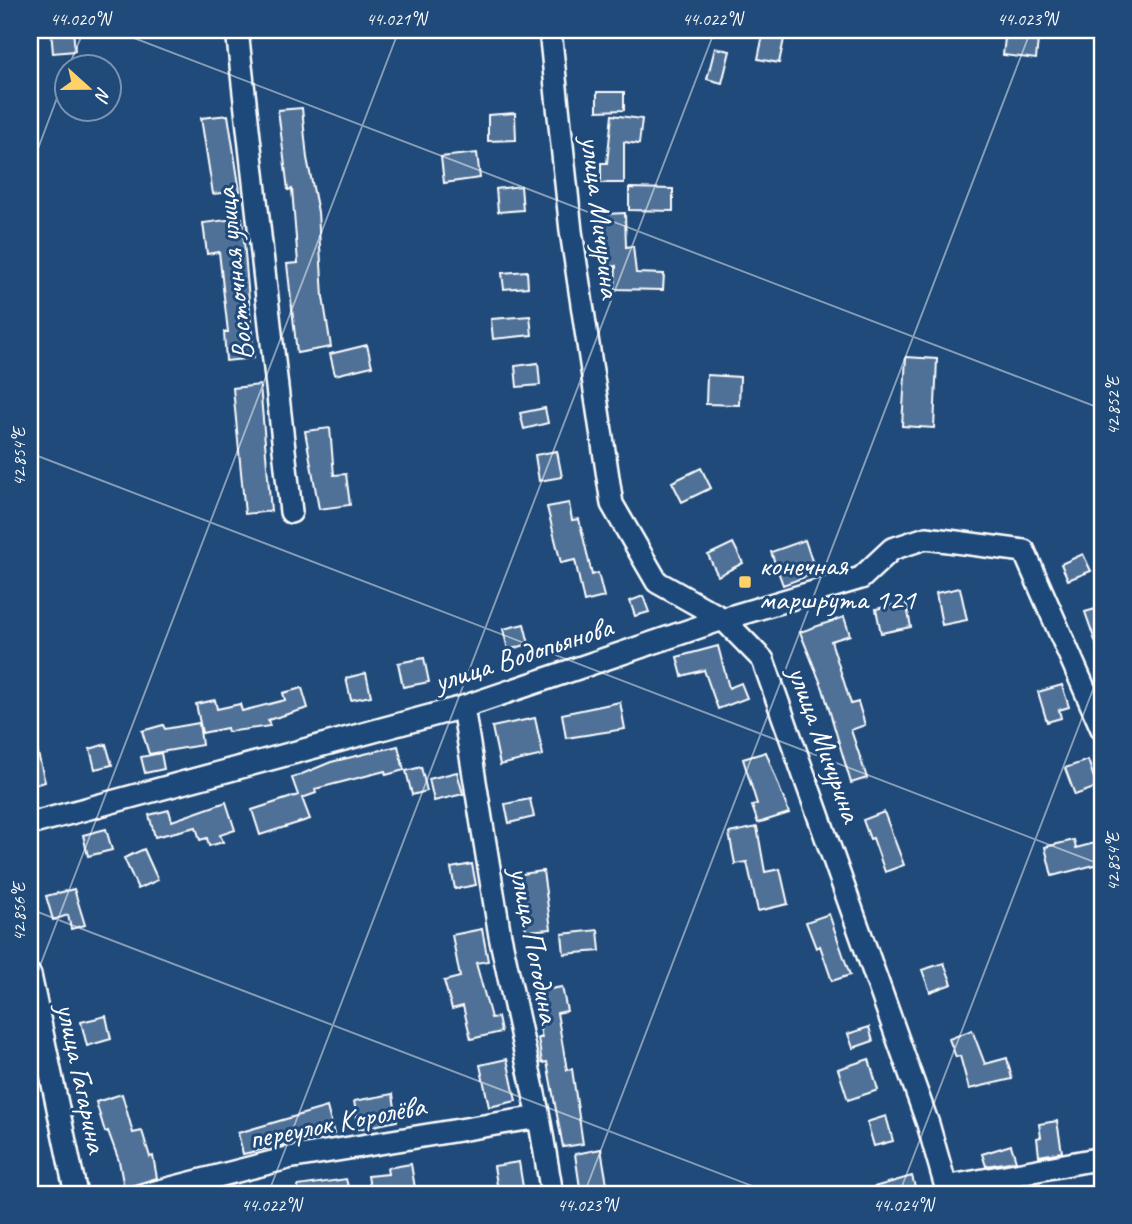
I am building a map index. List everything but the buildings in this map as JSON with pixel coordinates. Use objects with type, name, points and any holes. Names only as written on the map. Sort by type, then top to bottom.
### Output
[{"type":"street","name":"Восточная улица","points":[[237,30],[291,512]]},
{"type":"street","name":"улица Мичурина","points":[[550,30],[571,231],[612,504],[657,582],[723,619],[763,660],[911,1073],[947,1191]]},
{"type":"street","name":"улица Водопьянова","points":[[30,824],[463,707],[723,619],[861,578],[892,548],[926,538],[1024,551],[1102,729]]},
{"type":"street","name":"улица Погодина","points":[[463,707],[500,936],[539,1116],[552,1194]]},
{"type":"street","name":"улица Гагарина","points":[[30,975],[76,1194]]},
{"type":"street","name":"переулок Королёва","points":[[148,1194],[288,1158],[539,1116]]},
{"type":"street","points":[[947,1191],[1102,1158]]},
{"type":"place","name":"конечная маршрута 121","points":[[745,582]]}]
